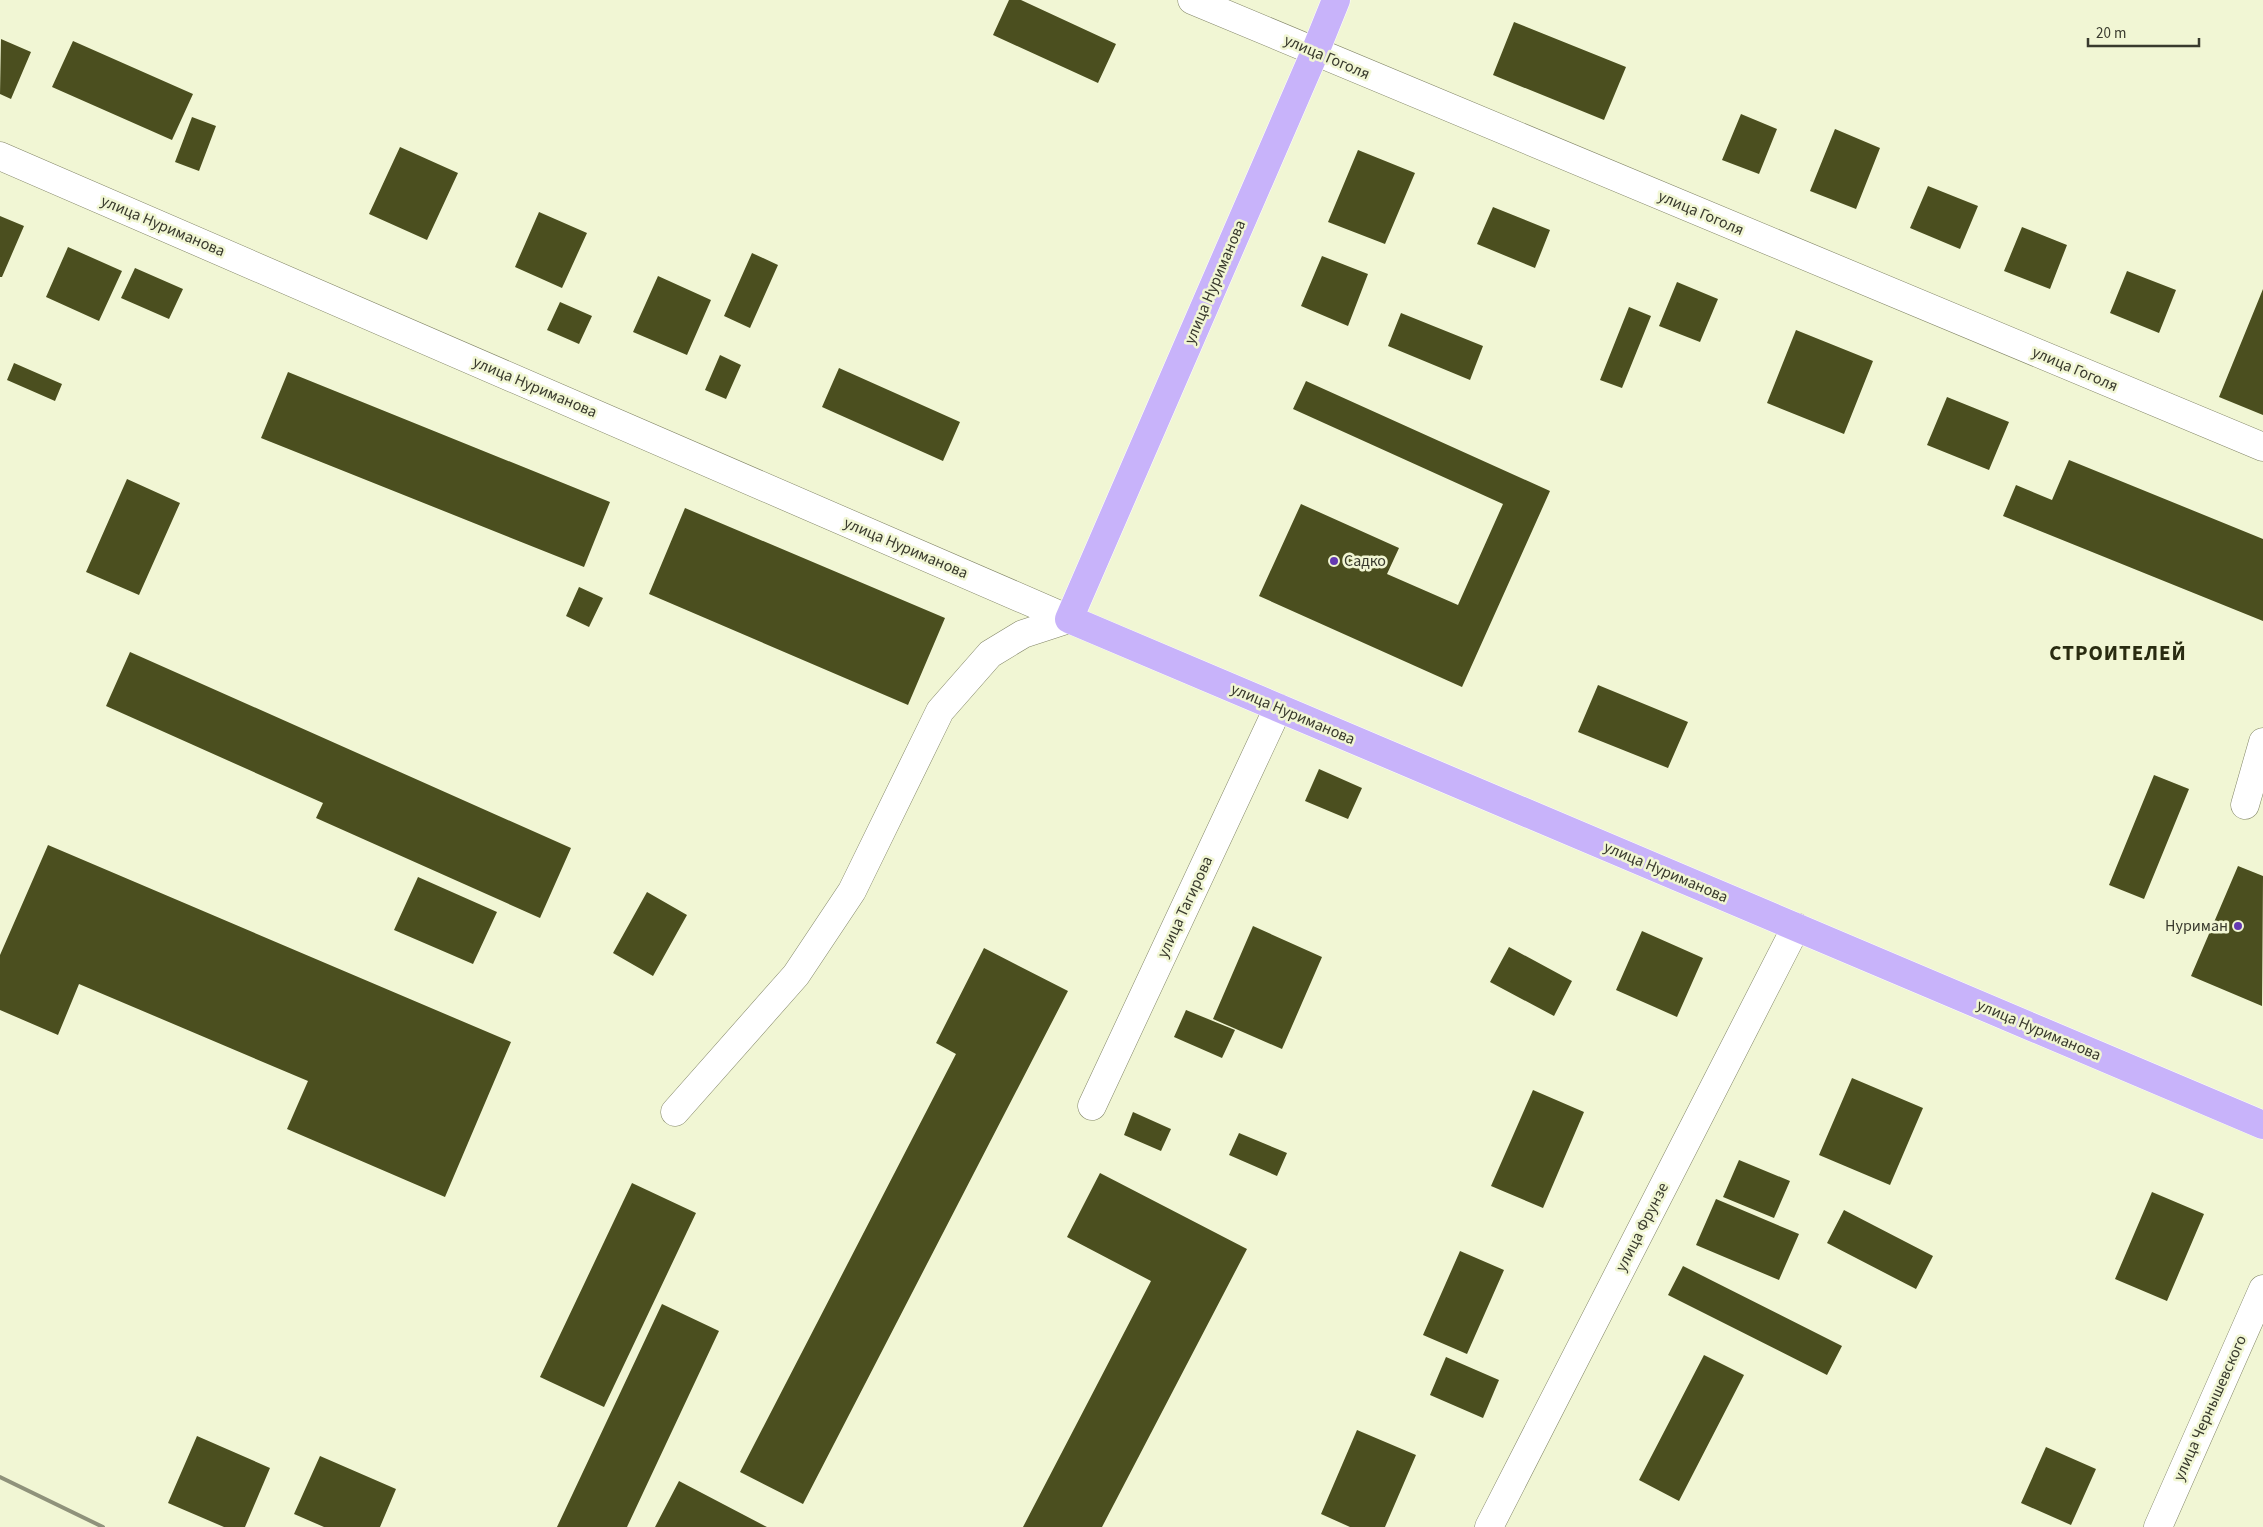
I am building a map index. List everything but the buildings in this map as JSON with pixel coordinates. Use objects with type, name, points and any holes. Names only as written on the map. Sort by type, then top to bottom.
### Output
[{"type":"main road","name":"улица Нуриманова","points":[[1336,0],[1069,619],[2263,1125]]},
{"type":"street","name":"улица Гоголя","points":[[1192,0],[2263,447]]},
{"type":"street","name":"улица Нуриманова","points":[[0,156],[1069,619]]},
{"type":"street","points":[[675,1112],[796,975],[847,899],[940,711],[990,654],[1023,634],[1069,619]]},
{"type":"street","name":"улица Тагирова","points":[[1092,1106],[1278,708]]},
{"type":"street","points":[[2245,805],[2263,742]]},
{"type":"street","name":"улица Фрунзе","points":[[1489,1527],[1796,927]]},
{"type":"street","name":"улица Чернышевского","points":[[2158,1527],[2263,1289]]},
{"type":"railway","points":[[0,1477],[103,1527]]},
{"type":"place","name":"Садко","points":[[1334,561]]},
{"type":"place","name":"Нуриман","points":[[2238,926]]},
{"type":"district","name":"СТРОИТЕЛЕЙ","points":[[2118,653]]}]
